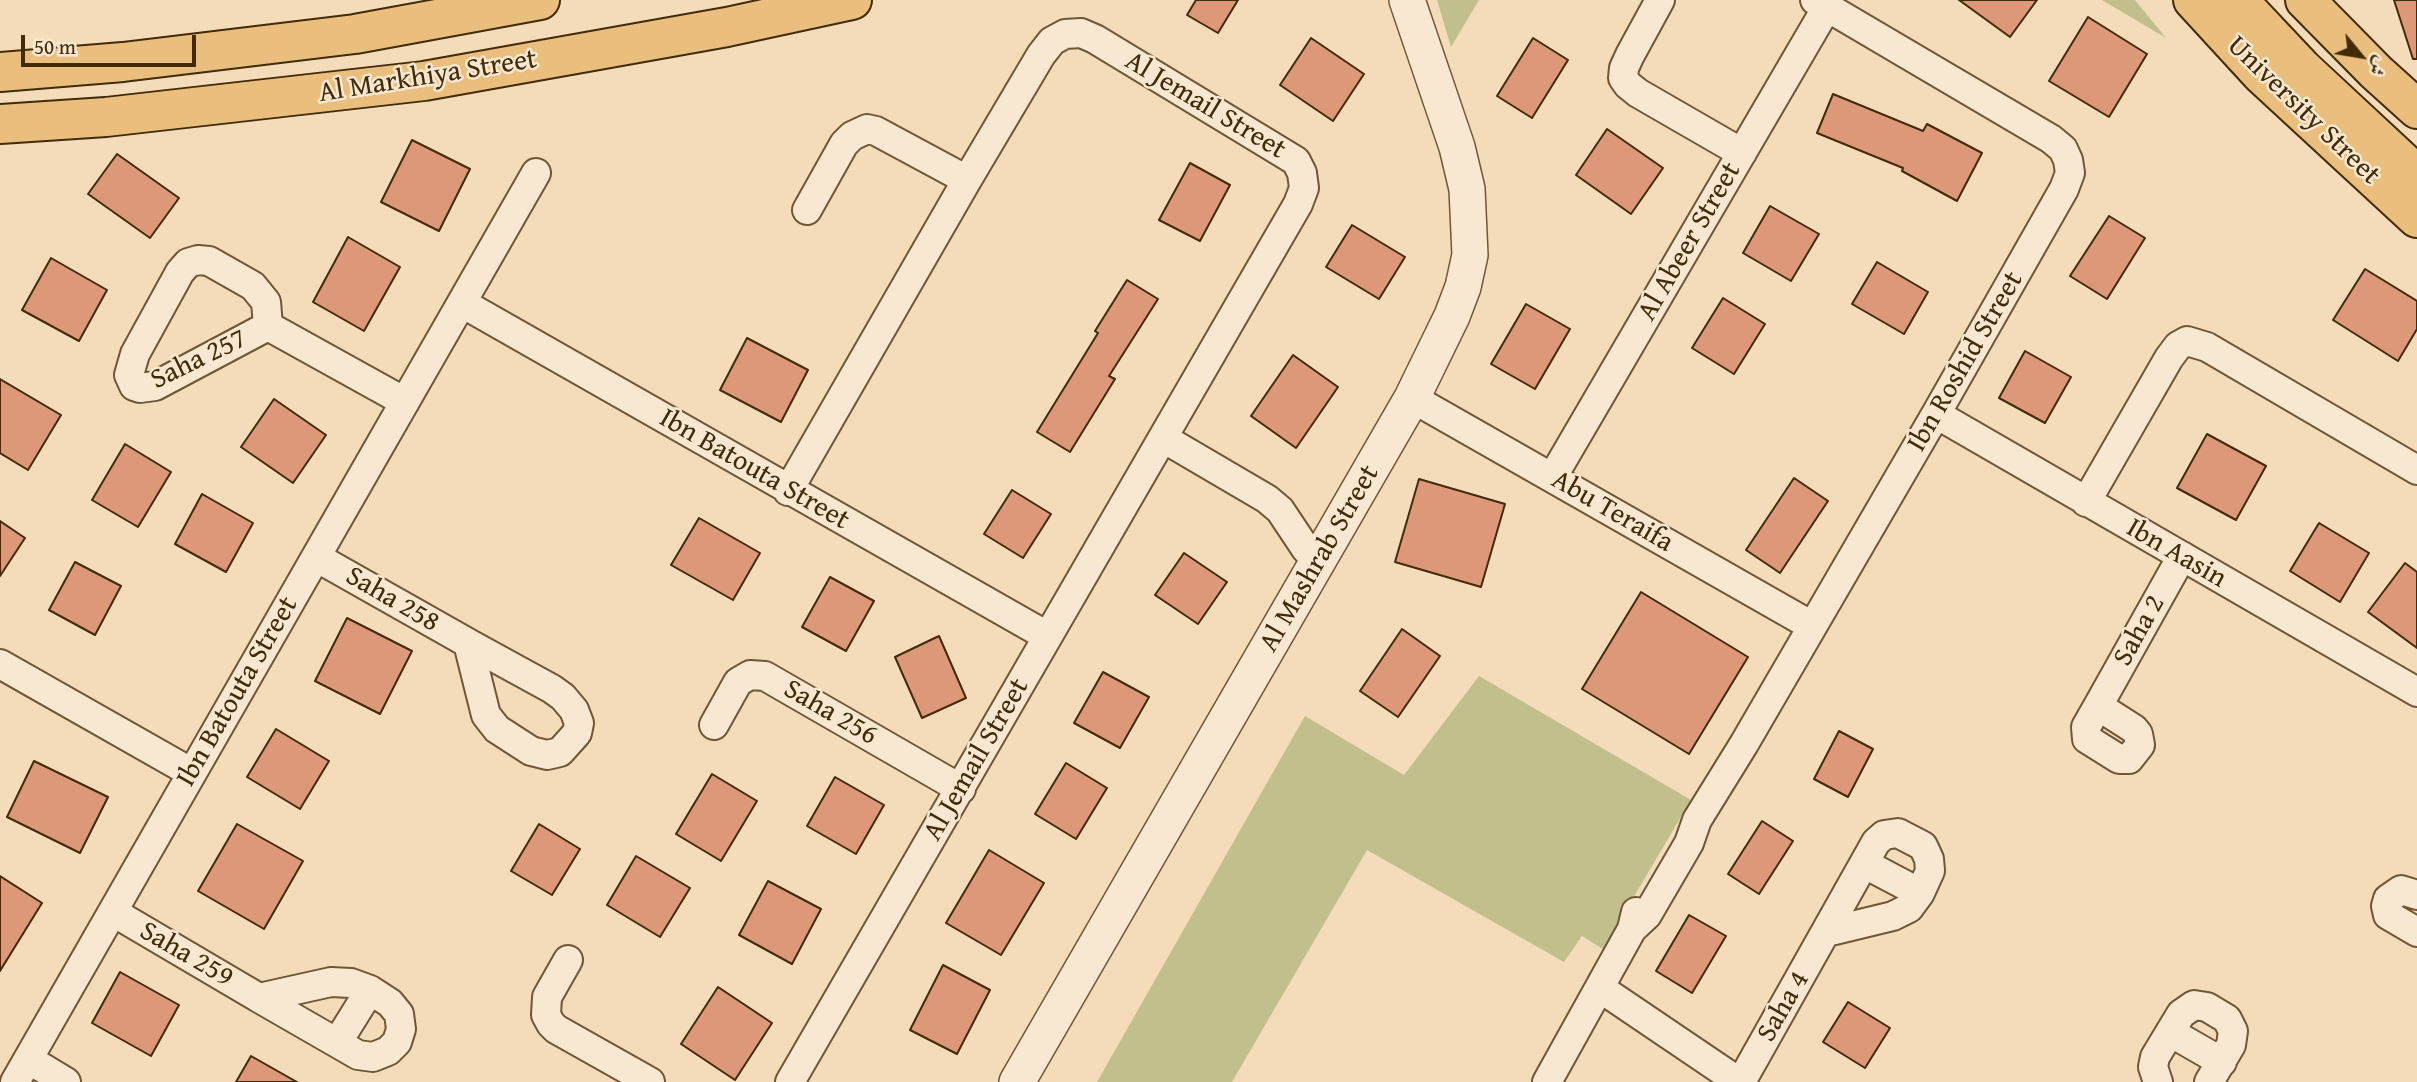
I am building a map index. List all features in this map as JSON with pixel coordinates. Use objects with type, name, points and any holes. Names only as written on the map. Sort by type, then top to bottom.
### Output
[{"type":"main road","name":"Al Markhiya Street","points":[[0,72],[123,62],[355,34],[540,0]]},
{"type":"main road","points":[[727,27],[767,0]]},
{"type":"main road","name":"Al Markhiya Street","points":[[0,124],[106,117],[424,81],[727,27],[852,0]]},
{"type":"main road","name":"University Street","points":[[2193,0],[2261,74],[2417,218]]},
{"type":"main road","points":[[2238,0],[2311,76],[2417,175]]},
{"type":"main road","points":[[2305,0],[2417,109]]},
{"type":"street","name":"Al Mashrab Street","points":[[1017,1082],[1412,398],[1452,316],[1463,287],[1470,255],[1467,190],[1457,147],[1407,0]]},
{"type":"street","points":[[1660,0],[1630,55],[1623,78],[1638,93],[1742,153]]},
{"type":"street","name":"Al Abeer Street","points":[[1552,478],[1742,153],[1821,3]]},
{"type":"street","name":"Ibn Roshid Street","points":[[1547,1082],[1632,929],[1637,910],[1679,836],[1697,820],[1744,744],[1936,414],[2064,189],[2070,173],[2063,149],[2052,139],[1821,3]]},
{"type":"street","name":"Al Jemail Street","points":[[788,491],[967,180],[1052,41],[1065,34],[1081,33],[1095,39],[1296,161],[1302,173],[1304,188],[1298,204],[790,1082]]},
{"type":"street","points":[[807,210],[844,144],[852,136],[867,129],[876,131],[967,180]]},
{"type":"street","name":"Ibn Batouta Street","points":[[21,1071],[537,173]]},
{"type":"street","name":"Saha 257","points":[[209,261],[253,286],[266,302],[268,326],[155,386],[140,388],[130,381],[130,365],[135,354],[180,272],[188,263],[209,261]]},
{"type":"street","name":"Ibn Batouta Street","points":[[462,303],[788,491],[1047,636]]},
{"type":"street","name":"Saha 257","points":[[268,326],[405,402]]},
{"type":"street","points":[[2086,502],[2169,358],[2178,346],[2187,341],[2207,347],[2417,470]]},
{"type":"street","name":"Abu Teraifa","points":[[1412,398],[1812,626]]},
{"type":"street","name":"Ibn Aasin","points":[[1936,414],[2417,692]]},
{"type":"street","points":[[1163,438],[1267,499],[1280,510],[1306,549],[1319,562]]},
{"type":"street","name":"Saha 2","points":[[2098,706],[2182,556]]},
{"type":"street","name":"Saha 258","points":[[316,557],[468,643]]},
{"type":"street","points":[[0,664],[192,773]]},
{"type":"street","name":"Saha 256","points":[[714,725],[738,682],[750,675],[765,676],[961,789]]},
{"type":"street","name":"Saha 4","points":[[1740,1082],[1877,842],[1884,835],[1898,834],[1923,846],[1929,859],[1930,871],[1920,893]]},
{"type":"street","points":[[1827,932],[1903,912],[1920,893],[1865,864]]},
{"type":"street","points":[[2417,895],[2402,890],[2388,899],[2386,906],[2388,915],[2417,932]]},
{"type":"street","name":"Saha 259","points":[[113,912],[259,998],[358,1055],[373,1057],[388,1051],[397,1042],[401,1029],[399,1014],[390,1003],[370,990],[351,983],[331,982],[259,998]]},
{"type":"street","points":[[568,960],[547,997],[547,1015],[551,1024],[562,1033],[649,1082]]},
{"type":"street","points":[[1600,988],[1740,1082]]},
{"type":"street","points":[[337,1043],[370,990]]},
{"type":"street","points":[[2158,1082],[2153,1067],[2155,1057],[2170,1032],[2181,1014],[2194,1005],[2207,1007],[2227,1018],[2233,1031],[2231,1045],[2216,1072],[2170,1032]]},
{"type":"street","points":[[21,1071],[66,1082]]},
{"type":"shaded area","points":[[1437,0],[1479,0],[1451,47]]},
{"type":"shaded area","points":[[2102,0],[2135,0],[2166,38]]},
{"type":"shaded area","points":[[1479,676],[1691,800],[1603,949],[1582,936],[1564,962],[1367,850],[1232,1082],[1097,1082],[1305,716],[1404,775]]},
{"type":"building","points":[[1196,0],[1238,0],[1218,33],[1187,15]]},
{"type":"building","points":[[1959,0],[2037,0],[2010,37]]},
{"type":"building","points":[[2394,0],[2417,0],[2417,59],[2413,59]]},
{"type":"building","points":[[2088,17],[2147,54],[2109,117],[2049,81]]},
{"type":"building","points":[[1311,38],[1364,74],[1333,121],[1280,85]]},
{"type":"building","points":[[1533,38],[1568,60],[1532,118],[1497,96]]},
{"type":"building","points":[[1833,94],[1923,131],[1927,124],[1982,153],[1957,201],[1902,171],[1903,168],[1817,133]]},
{"type":"building","points":[[1607,129],[1663,168],[1631,214],[1576,175]]},
{"type":"building","points":[[412,140],[470,169],[439,231],[381,202]]},
{"type":"building","points":[[117,154],[179,198],[150,238],[88,194]]},
{"type":"building","points":[[1190,163],[1230,185],[1200,241],[1159,220]]},
{"type":"building","points":[[1770,206],[1819,234],[1791,281],[1743,253]]},
{"type":"building","points":[[2109,216],[2145,238],[2107,299],[2070,276]]},
{"type":"building","points":[[1352,225],[1405,257],[1379,299],[1326,267]]},
{"type":"building","points":[[348,237],[400,267],[364,331],[313,302]]},
{"type":"building","points":[[51,258],[107,290],[79,341],[22,310]]},
{"type":"building","points":[[1877,262],[1928,292],[1904,334],[1852,304]]},
{"type":"building","points":[[2365,269],[2417,301],[2417,329],[2398,361],[2333,320]]},
{"type":"building","points":[[1127,280],[1158,299],[1109,376],[1115,379],[1070,452],[1037,432]]},
{"type":"building","points":[[1723,298],[1765,324],[1734,374],[1692,348]]},
{"type":"building","points":[[1526,304],[1570,329],[1535,389],[1491,364]]},
{"type":"building","points":[[747,338],[808,370],[781,422],[720,390]]},
{"type":"building","points":[[2025,351],[2071,377],[2045,423],[1999,398]]},
{"type":"building","points":[[1293,355],[1338,387],[1296,448],[1251,416]]},
{"type":"building","points":[[0,379],[61,415],[28,470],[0,453]]},
{"type":"building","points":[[274,399],[326,435],[293,483],[241,447]]},
{"type":"building","points":[[2207,434],[2266,466],[2236,520],[2177,488]]},
{"type":"building","points":[[125,444],[171,472],[138,527],[92,500]]},
{"type":"building","points":[[1794,478],[1828,501],[1780,573],[1746,550]]},
{"type":"building","points":[[1419,479],[1505,504],[1481,587],[1395,562]]},
{"type":"building","points":[[1012,490],[1051,514],[1023,558],[984,534]]},
{"type":"building","points":[[202,494],[253,523],[226,572],[175,544]]},
{"type":"building","points":[[699,518],[760,553],[733,600],[671,565]]},
{"type":"building","points":[[0,521],[25,538],[0,576]]},
{"type":"building","points":[[2319,523],[2369,553],[2340,602],[2290,571]]},
{"type":"building","points":[[1184,553],[1227,582],[1198,624],[1155,595]]},
{"type":"building","points":[[75,562],[121,586],[95,635],[49,610]]},
{"type":"building","points":[[2405,563],[2417,572],[2417,648],[2368,612]]},
{"type":"building","points":[[830,577],[874,601],[846,651],[802,627]]},
{"type":"building","points":[[1641,592],[1748,657],[1689,754],[1582,689]]},
{"type":"building","points":[[347,618],[412,651],[380,714],[315,681]]},
{"type":"building","points":[[1402,629],[1440,656],[1398,717],[1360,691]]},
{"type":"building","points":[[939,636],[966,698],[922,718],[895,657]]},
{"type":"building","points":[[1103,672],[1149,697],[1120,748],[1074,723]]},
{"type":"building","points":[[276,729],[329,761],[300,809],[247,777]]},
{"type":"building","points":[[1839,731],[1873,749],[1848,797],[1814,779]]},
{"type":"building","points":[[34,761],[108,797],[80,853],[7,817]]},
{"type":"building","points":[[1066,763],[1107,788],[1076,839],[1035,814]]},
{"type":"building","points":[[712,774],[757,801],[721,861],[676,834]]},
{"type":"building","points":[[835,777],[884,805],[856,854],[807,826]]},
{"type":"building","points":[[1762,821],[1793,841],[1759,894],[1728,874]]},
{"type":"building","points":[[237,824],[303,861],[264,929],[198,891]]},
{"type":"building","points":[[539,824],[580,849],[552,895],[511,871]]},
{"type":"building","points":[[989,850],[1044,883],[1001,955],[946,923]]},
{"type":"building","points":[[636,856],[690,888],[660,937],[607,905]]},
{"type":"building","points":[[0,876],[42,903],[0,971]]},
{"type":"building","points":[[768,881],[821,909],[792,964],[739,935]]},
{"type":"building","points":[[1689,915],[1726,936],[1692,993],[1656,971]]},
{"type":"building","points":[[943,965],[990,990],[957,1054],[910,1030]]},
{"type":"building","points":[[120,972],[179,1005],[151,1056],[92,1023]]},
{"type":"building","points":[[718,987],[772,1023],[735,1080],[681,1044]]},
{"type":"building","points":[[1848,1002],[1890,1028],[1865,1068],[1823,1042]]},
{"type":"building","points":[[251,1056],[297,1082],[236,1082]]}]
